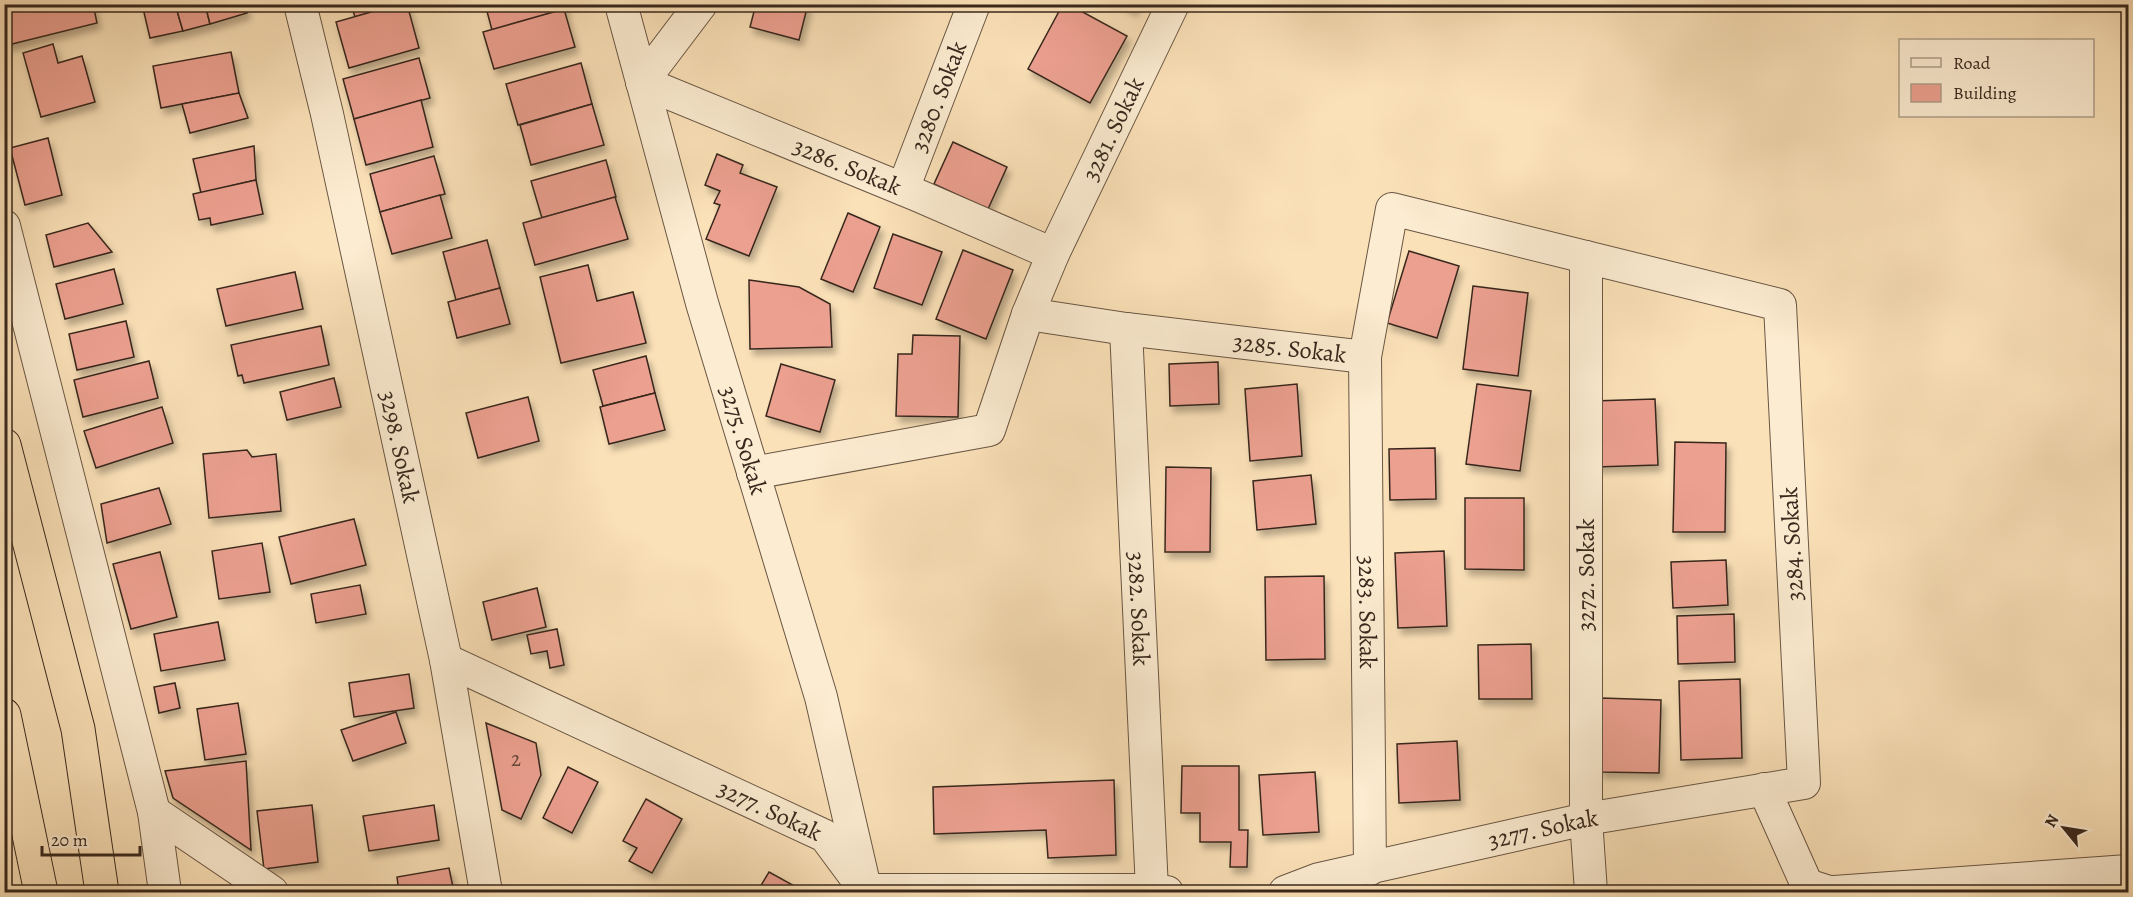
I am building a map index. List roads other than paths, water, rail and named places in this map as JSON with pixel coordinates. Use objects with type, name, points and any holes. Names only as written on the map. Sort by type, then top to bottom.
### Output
[{"type":"highway","points":[[4,446],[78,729],[102,892]]},
{"type":"highway","points":[[4,715],[41,892]]},
{"type":"street","name":"3298. Sokak","points":[[300,4],[327,114],[446,660],[486,892]]},
{"type":"street","name":"3275. Sokak","points":[[621,4],[702,303],[822,697],[865,891]]},
{"type":"street","points":[[642,82],[701,4]]},
{"type":"street","name":"3280. Sokak","points":[[903,189],[974,4]]},
{"type":"street","name":"3281. Sokak","points":[[1028,314],[1053,254],[1173,4]]},
{"type":"street","name":"3286. Sokak","points":[[642,82],[903,189],[1053,254]]},
{"type":"street","name":"3285. Sokak","points":[[1028,314],[1126,329],[1365,357],[1392,210],[1780,305]]},
{"type":"street","points":[[4,226],[154,812],[165,892]]},
{"type":"street","name":"3272. Sokak","points":[[1586,257],[1586,819],[1591,892]]},
{"type":"street","name":"3284. Sokak","points":[[1780,305],[1804,783]]},
{"type":"street","points":[[753,473],[989,430],[1028,314]]},
{"type":"street","name":"3282. Sokak","points":[[1126,329],[1159,891]]},
{"type":"street","name":"3283. Sokak","points":[[1365,357],[1370,869]]},
{"type":"street","name":"3277. Sokak","points":[[446,660],[825,836],[865,891]]},
{"type":"street","name":"3277. Sokak","points":[[1285,892],[1319,879],[1586,819],[1804,783]]},
{"type":"street","points":[[1764,789],[1807,885],[1828,892]]},
{"type":"street","points":[[154,812],[272,892]]},
{"type":"street","points":[[1834,892],[2128,871]]},
{"type":"street","points":[[865,891],[1159,891]]}]
